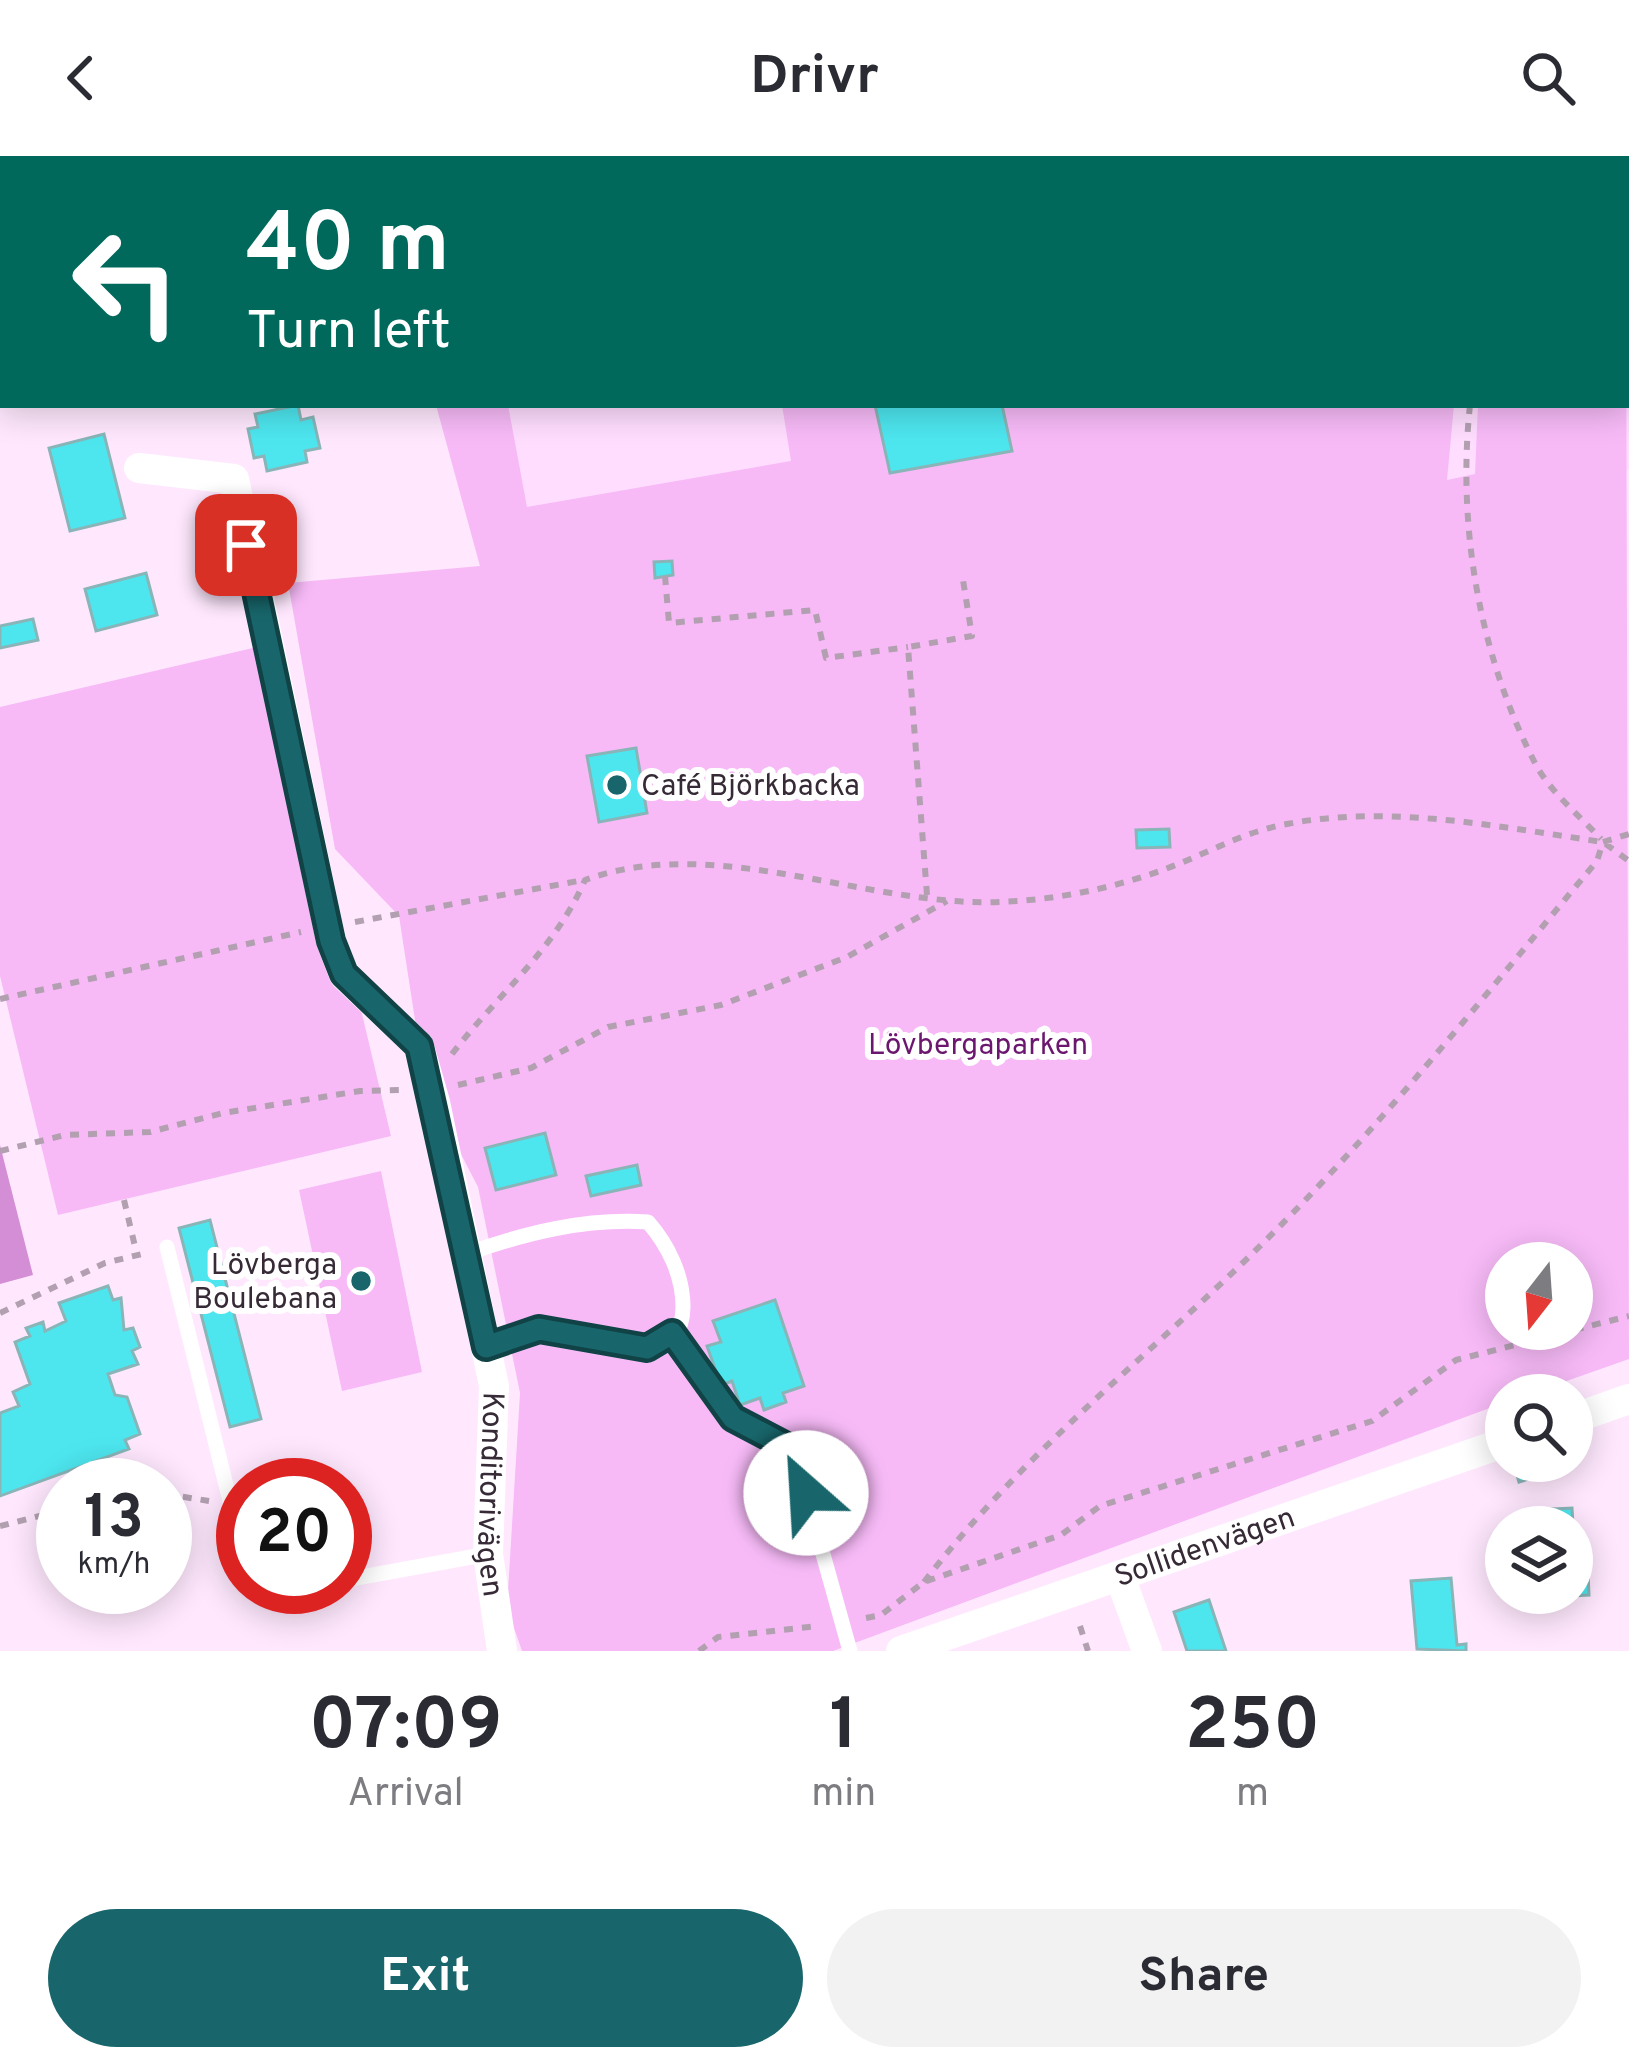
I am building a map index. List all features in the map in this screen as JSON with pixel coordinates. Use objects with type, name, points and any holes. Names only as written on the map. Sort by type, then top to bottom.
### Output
[{"type":"street","name":"Konditorivägen","points":[[139,468],[234,478],[328,926],[344,974],[419,1046],[434,1089],[494,1386],[488,1554],[502,1651]]},
{"type":"street","points":[[1593,1412],[1629,1399]]},
{"type":"street","name":"Sollidenvägen","points":[[901,1651],[1485,1449]]},
{"type":"street","points":[[1120,1577],[1147,1651]]},
{"type":"lane","points":[[466,1254],[527,1232],[616,1220],[648,1222],[668,1245],[683,1301],[682,1320],[672,1333],[647,1348],[539,1329],[486,1347]]},
{"type":"lane","points":[[167,1247],[219,1458]]},
{"type":"lane","points":[[672,1333],[733,1418],[794,1450],[850,1651]]},
{"type":"lane","points":[[372,1575],[488,1554]]},
{"type":"path","points":[[1470,408],[1465,451],[1473,579],[1506,694],[1536,767],[1604,842],[1629,861]]},
{"type":"path","points":[[665,576],[669,623],[814,610],[826,658],[972,636],[963,580]]},
{"type":"path","points":[[908,646],[927,896]]},
{"type":"path","points":[[0,999],[328,926],[688,860],[868,892],[950,899],[1069,895],[1168,868],[1215,844],[1284,824],[1355,815],[1604,842],[1629,834]]},
{"type":"path","points":[[699,1651],[718,1637],[773,1635],[881,1616],[924,1582],[1052,1436],[1306,1198],[1598,861],[1604,842]]},
{"type":"path","points":[[434,1089],[449,1057],[516,987],[567,921],[585,880]]},
{"type":"path","points":[[0,1151],[65,1135],[150,1132],[223,1113],[360,1091],[434,1089],[531,1068],[608,1028],[721,1005],[847,957],[950,899]]},
{"type":"path","points":[[124,1200],[137,1255]]},
{"type":"path","points":[[0,1313],[105,1263],[167,1247]]},
{"type":"path","points":[[924,1582],[1060,1535],[1100,1505],[1372,1421],[1456,1360],[1629,1316]]},
{"type":"path","points":[[0,1526],[36,1517]]},
{"type":"path","points":[[1080,1626],[1088,1651]]},
{"type":"shaded area","points":[[437,408],[1629,408],[1629,470],[1568,456],[1306,508],[480,566]]},
{"type":"shaded area","points":[[0,1145],[33,1275],[0,1284]]},
{"type":"green space","name":"Lövbergaparken","points":[[437,408],[509,408],[527,507],[791,461],[782,408],[876,408],[891,473],[1012,451],[1003,408],[1454,408],[1447,480],[1475,474],[1478,408],[1626,408],[1629,1359],[1586,1374],[1485,1374],[1485,1410],[833,1651],[522,1651],[507,1608],[520,1393],[478,1187],[434,1102],[419,1046],[399,916],[335,849],[288,583],[480,566]]},
{"type":"green space","points":[[274,643],[391,1136],[58,1215],[0,976],[0,707]]},
{"type":"green space","name":"Lövberga Boulebana","points":[[381,1171],[422,1372],[342,1391],[299,1190]]},
{"type":"building","points":[[299,408],[301,420],[313,417],[320,448],[305,451],[307,462],[267,471],[264,456],[254,458],[248,429],[258,427],[255,414]]},
{"type":"building","points":[[876,408],[1003,408],[1012,451],[890,473]]},
{"type":"building","points":[[104,434],[125,518],[70,531],[49,448]]},
{"type":"building","points":[[672,561],[673,575],[655,578],[654,562]]},
{"type":"building","points":[[146,573],[157,615],[96,631],[85,589]]},
{"type":"building","points":[[33,619],[38,640],[0,648],[0,626]]},
{"type":"building","name":"Café Björkbacka","points":[[636,748],[647,813],[599,822],[587,756]]},
{"type":"building","points":[[1169,829],[1170,847],[1137,848],[1136,830]]},
{"type":"building","points":[[545,1133],[556,1175],[496,1190],[485,1148]]},
{"type":"building","points":[[637,1165],[641,1185],[591,1196],[586,1176]]},
{"type":"building","points":[[210,1220],[261,1419],[230,1427],[179,1228]]},
{"type":"building","points":[[108,1286],[113,1300],[121,1298],[124,1330],[133,1328],[140,1347],[132,1351],[138,1364],[108,1374],[115,1395],[127,1397],[140,1434],[125,1440],[129,1449],[104,1458],[36,1458],[36,1483],[0,1496],[0,1413],[19,1406],[13,1392],[30,1384],[15,1342],[30,1336],[26,1328],[43,1322],[45,1331],[66,1321],[59,1303]]},
{"type":"building","points":[[775,1300],[804,1386],[783,1393],[786,1402],[764,1410],[760,1398],[740,1405],[732,1381],[721,1385],[707,1346],[721,1342],[713,1321]]},
{"type":"building","points":[[1451,1578],[1457,1645],[1466,1644],[1466,1651],[1417,1649],[1411,1581]]},
{"type":"building","points":[[1209,1600],[1226,1651],[1187,1651],[1174,1612]]},
{"type":"place","name":"Café Björkbacka","points":[[617,785]]},
{"type":"place","name":"Lövberga Boulebana","points":[[361,1281]]},
{"type":"route","points":[[246,545],[331,941],[344,974],[419,1046],[486,1347],[539,1329],[629,1348],[647,1348],[672,1333],[701,1367],[733,1418],[794,1450],[806,1493]]}]
